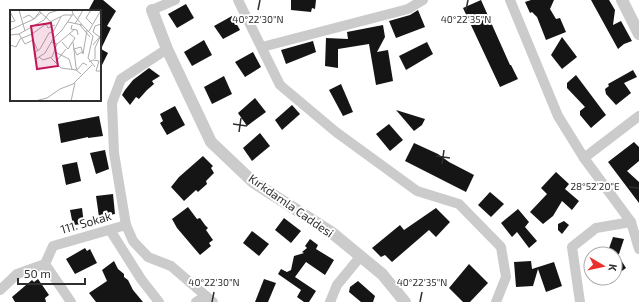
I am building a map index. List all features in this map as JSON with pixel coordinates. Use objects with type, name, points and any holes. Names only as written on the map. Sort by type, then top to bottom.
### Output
[{"type":"street","points":[[152,10],[175,0]]},
{"type":"street","points":[[238,0],[280,84],[336,132],[417,191],[459,204],[501,246],[506,277],[496,302]]},
{"type":"street","points":[[262,47],[408,10],[423,0]]},
{"type":"street","points":[[510,0],[558,116],[584,158],[631,222],[639,249]]},
{"type":"street","points":[[625,1],[639,34]]},
{"type":"street","name":"Kırkdamla Caddesi","points":[[152,10],[166,49],[211,142],[253,182],[331,232],[382,274],[405,302]]},
{"type":"street","points":[[166,49],[121,79],[112,103],[114,153],[126,225],[133,241],[148,256],[171,266],[210,299]]},
{"type":"street","points":[[584,158],[639,116]]},
{"type":"street","points":[[580,302],[572,247],[596,228],[631,222]]},
{"type":"street","name":"111. Sokak","points":[[45,264],[53,246],[126,225]]},
{"type":"street","points":[[110,230],[141,279],[159,302]]},
{"type":"street","points":[[330,302],[337,285],[360,257]]},
{"type":"street","points":[[0,290],[17,274],[45,264],[71,302]]},
{"type":"street","points":[[196,302],[210,299]]},
{"type":"building","points":[[94,0],[103,0],[116,11],[107,26],[111,28],[101,49],[101,10],[89,10]]},
{"type":"building","points":[[291,0],[316,0],[315,9],[312,8],[311,12],[291,10]]},
{"type":"building","points":[[481,0],[510,65],[518,79],[500,87],[463,8]]},
{"type":"building","points":[[531,0],[554,0],[550,9],[556,19],[560,18],[566,32],[546,40],[537,17],[532,12],[530,13],[525,2]]},
{"type":"building","points":[[591,0],[609,0],[615,10],[613,25],[621,21],[632,41],[624,44],[618,49]]},
{"type":"building","points":[[186,4],[194,18],[177,28],[168,14]]},
{"type":"building","points":[[418,10],[425,27],[396,38],[389,21],[410,15]]},
{"type":"building","points":[[232,16],[240,30],[223,39],[214,26]]},
{"type":"building","points":[[383,25],[385,37],[377,52],[388,50],[393,81],[376,85],[369,44],[338,49],[338,68],[325,66],[326,38],[348,39],[347,32]]},
{"type":"building","points":[[562,37],[577,57],[562,69],[551,55]]},
{"type":"building","points":[[204,40],[212,55],[192,66],[184,52]]},
{"type":"building","points":[[313,41],[316,52],[286,64],[281,50]]},
{"type":"building","points":[[427,42],[433,54],[406,70],[399,56]]},
{"type":"building","points":[[101,49],[108,53],[101,67]]},
{"type":"building","points":[[253,52],[261,67],[245,77],[235,62]]},
{"type":"building","points":[[149,68],[160,76],[152,81],[154,84],[139,99],[136,97],[130,105],[122,95],[133,80]]},
{"type":"building","points":[[633,70],[637,77],[624,83],[631,93],[616,105],[606,94],[605,89],[609,86],[608,84]]},
{"type":"building","points":[[576,75],[606,115],[591,128],[580,115],[580,111],[585,107],[567,88],[567,83]]},
{"type":"building","points":[[224,76],[232,94],[212,104],[204,87]]},
{"type":"building","points":[[341,84],[353,112],[343,116],[329,90]]},
{"type":"building","points":[[255,98],[266,112],[247,126],[238,113]]},
{"type":"building","points":[[292,105],[300,114],[282,130],[275,120]]},
{"type":"building","points":[[175,106],[185,125],[167,135],[160,123],[163,121],[160,114]]},
{"type":"building","points":[[396,110],[425,119],[422,125],[414,131]]},
{"type":"building","points":[[99,116],[103,136],[88,137],[61,143],[58,124]]},
{"type":"building","points":[[389,124],[403,140],[390,151],[376,134]]},
{"type":"building","points":[[260,133],[270,146],[252,161],[243,148]]},
{"type":"building","points":[[634,142],[639,147],[639,161],[627,171],[639,182],[639,203],[608,162]]},
{"type":"building","points":[[414,143],[438,154],[449,162],[474,175],[466,192],[405,161]]},
{"type":"building","points":[[105,150],[109,169],[96,174],[90,153]]},
{"type":"building","points":[[203,156],[213,166],[211,168],[214,173],[206,181],[207,184],[198,192],[196,190],[184,201],[171,187],[179,177]]},
{"type":"building","points":[[77,162],[81,181],[66,185],[62,165]]},
{"type":"building","points":[[556,172],[569,184],[565,189],[579,201],[572,210],[562,201],[553,216],[543,224],[530,212],[547,194],[541,188]]},
{"type":"building","points":[[490,192],[504,204],[491,217],[478,205]]},
{"type":"building","points":[[113,194],[115,214],[99,217],[96,196]]},
{"type":"building","points":[[188,207],[197,219],[200,218],[208,228],[206,230],[213,240],[209,243],[211,246],[200,255],[177,228],[172,219]]},
{"type":"building","points":[[82,208],[84,224],[73,225],[70,210]]},
{"type":"building","points":[[436,208],[450,222],[436,237],[429,230],[392,262],[385,255],[381,257],[372,248],[400,225],[404,230]]},
{"type":"building","points":[[518,209],[529,222],[525,227],[537,241],[529,248],[517,232],[512,237],[501,223]]},
{"type":"building","points":[[284,218],[301,231],[291,243],[275,230]]},
{"type":"building","points":[[564,221],[569,225],[562,234],[558,230],[558,224]]},
{"type":"building","points":[[252,231],[269,244],[259,256],[243,243]]},
{"type":"building","points":[[613,237],[624,239],[622,246],[610,246]]},
{"type":"building","points":[[310,239],[318,245],[316,249],[334,260],[325,275],[306,262],[295,277],[316,291],[309,302],[304,302],[297,297],[301,290],[278,274],[281,269],[287,272],[291,270],[294,256],[304,253],[302,252],[307,248],[305,246]]},
{"type":"building","points":[[85,248],[87,251],[90,249],[97,263],[75,274],[66,259]]},
{"type":"building","points":[[114,261],[118,269],[124,274],[124,277],[128,280],[133,290],[143,302],[96,302],[89,293],[107,281],[102,270]]},
{"type":"building","points":[[531,261],[532,269],[554,262],[562,286],[546,292],[538,269],[533,286],[516,287],[514,262]]},
{"type":"building","points":[[623,263],[626,268],[623,270]]},
{"type":"building","points":[[469,264],[488,283],[470,302],[463,302],[449,288]]},
{"type":"building","points":[[38,279],[49,295],[45,298],[46,302],[15,302],[12,297],[32,280],[34,282]]},
{"type":"building","points":[[264,279],[276,283],[268,302],[255,302]]},
{"type":"building","points":[[358,281],[375,296],[373,302],[361,302],[349,292],[350,287]]}]
